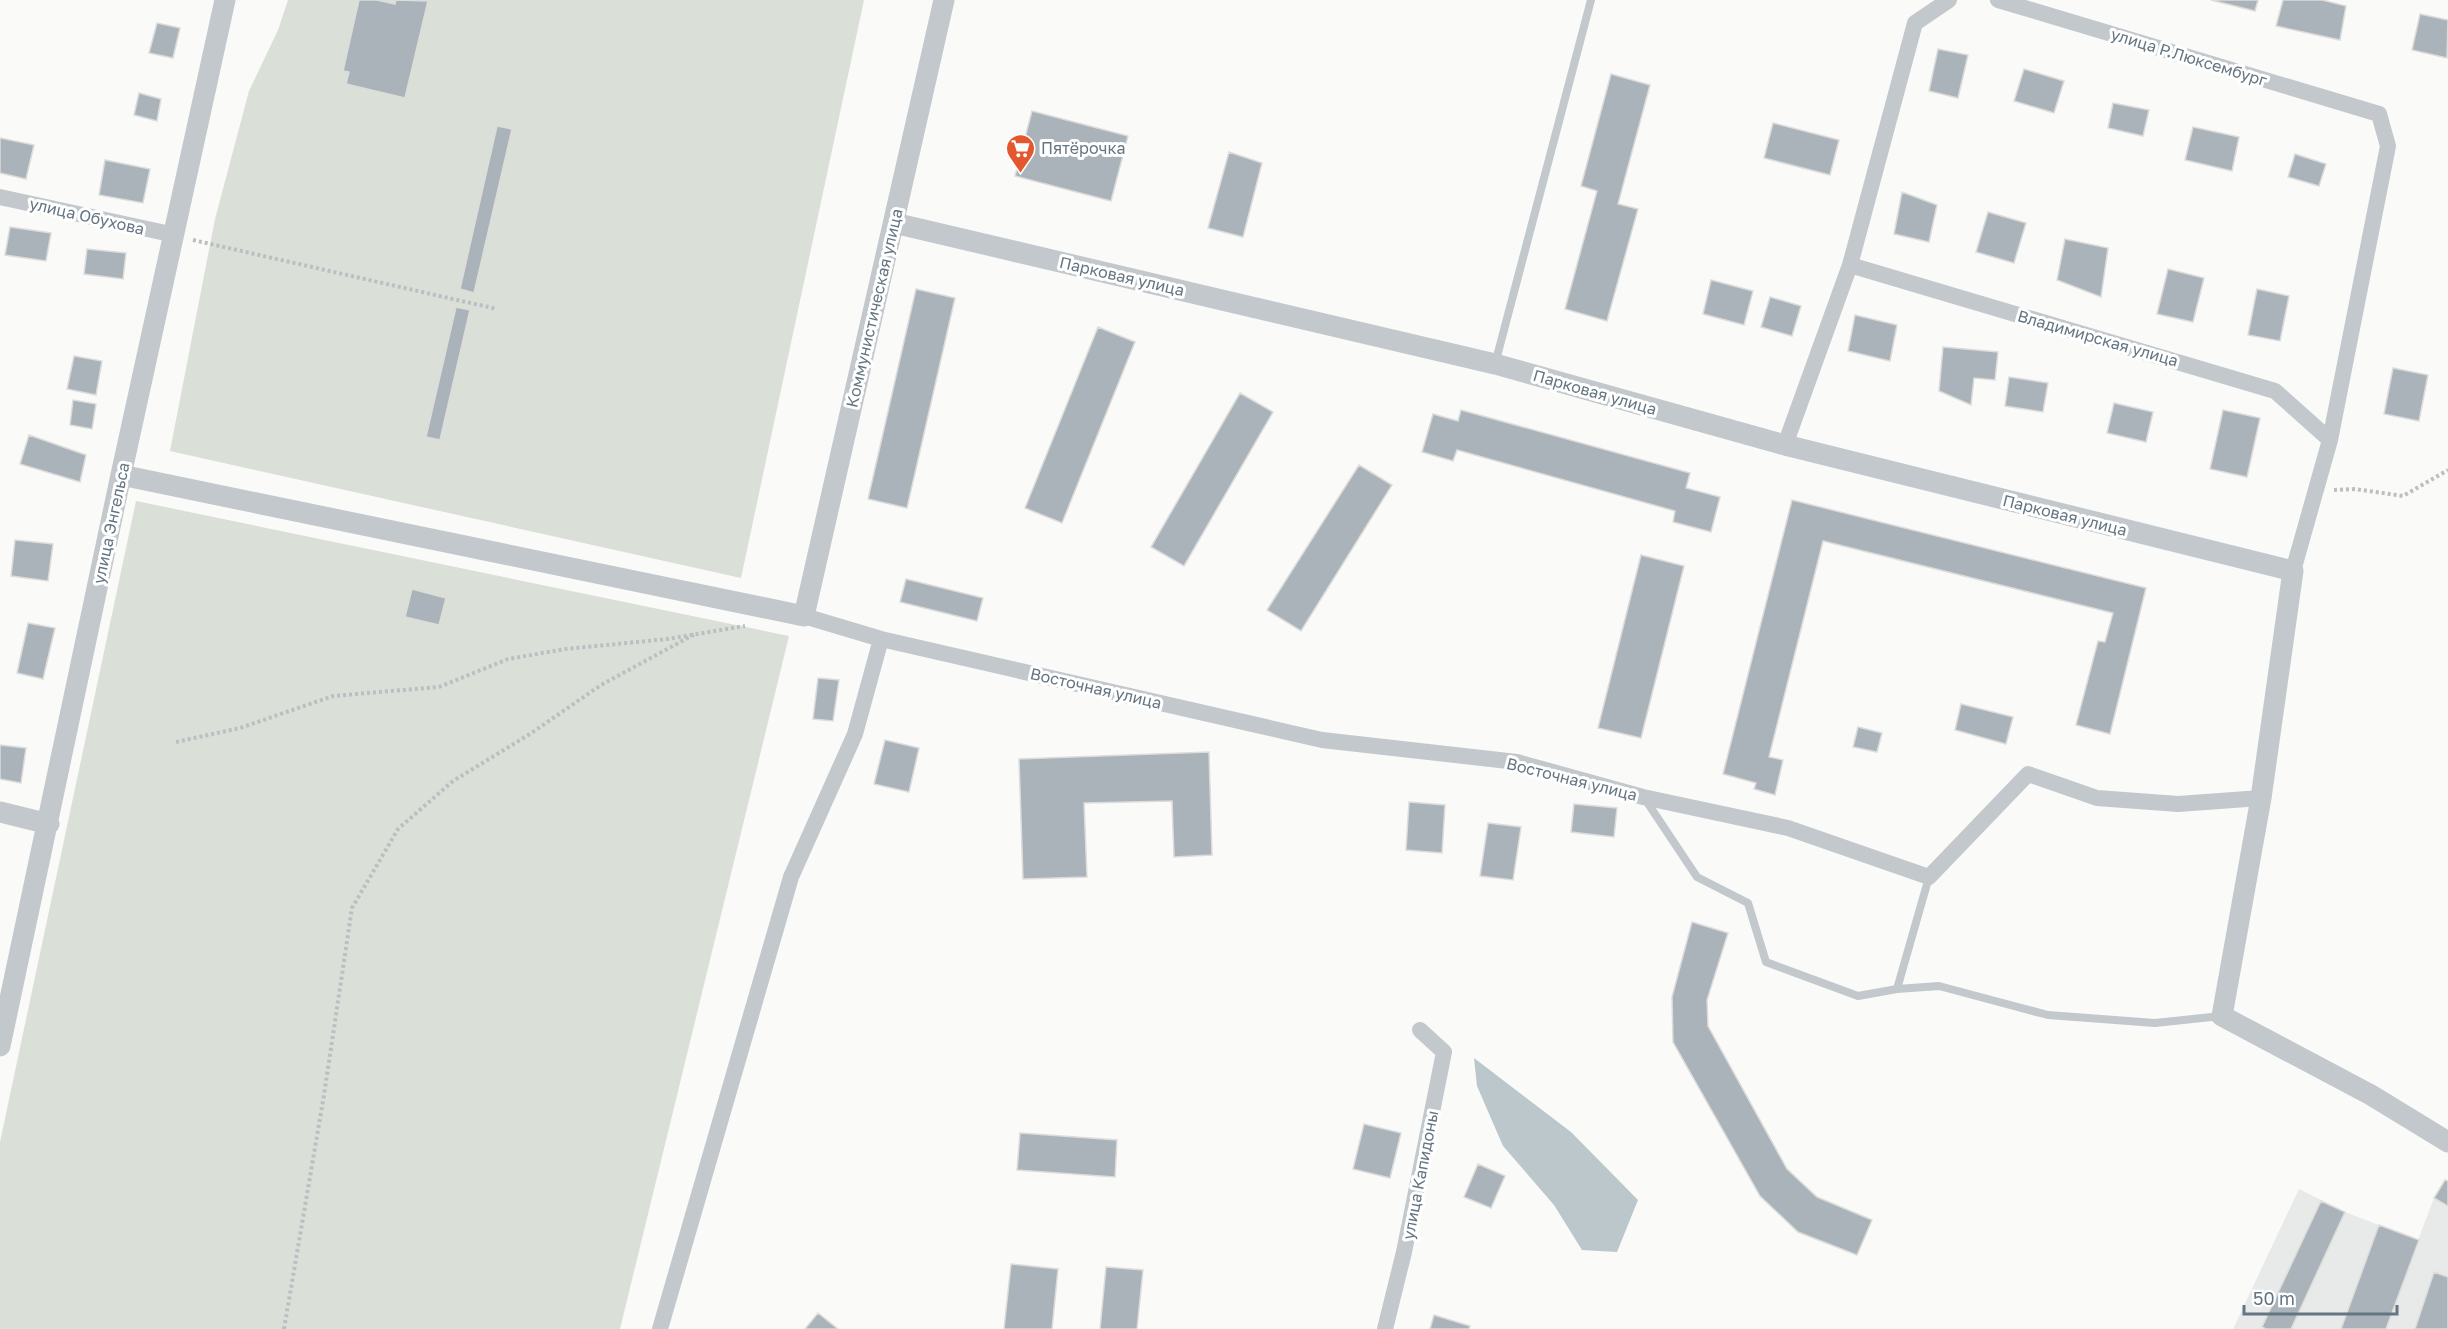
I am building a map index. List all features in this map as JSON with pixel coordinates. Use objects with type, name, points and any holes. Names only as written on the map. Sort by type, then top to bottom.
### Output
[{"type":"street","name":"улица Энгельса","points":[[0,1046],[225,0]]},
{"type":"street","name":"Коммунистическая улица","points":[[804,616],[944,0]]},
{"type":"street","points":[[1785,445],[1850,265],[1915,23],[1949,0]]},
{"type":"street","name":"улица Р.Люксембург","points":[[1998,0],[2379,114],[2388,146],[2330,440]]},
{"type":"street","name":"улица Обухова","points":[[0,196],[175,236]]},
{"type":"street","name":"Парковая улица","points":[[894,223],[1495,364],[1785,445],[2293,571]]},
{"type":"street","name":"Владимирская улица","points":[[1850,265],[2275,391],[2330,440]]},
{"type":"street","points":[[2330,440],[2293,571],[2261,798],[2222,1016],[2371,1095],[2448,1142]]},
{"type":"street","points":[[121,475],[804,616]]},
{"type":"street","name":"Восточная улица","points":[[804,616],[881,639],[1322,740],[1517,762],[1643,797],[1788,828],[1929,877]]},
{"type":"street","points":[[660,1329],[791,877],[855,734],[881,639]]},
{"type":"street","points":[[1929,877],[2028,774],[2097,798],[2178,804],[2261,798]]},
{"type":"street","points":[[0,812],[49,824]]},
{"type":"street","name":"улица Капидоны","points":[[1385,1329],[1404,1252],[1444,1052],[1420,1030]]},
{"type":"lane","points":[[1495,364],[1591,0]]},
{"type":"lane","points":[[1643,797],[1697,877],[1748,903],[1766,962],[1858,996],[1897,989],[1939,986],[2048,1015],[2155,1023],[2222,1016]]},
{"type":"lane","points":[[1897,989],[1929,877]]},
{"type":"path","points":[[175,236],[497,309]]},
{"type":"path","points":[[2315,490],[2355,489],[2403,496],[2448,470]]},
{"type":"path","points":[[176,742],[240,728],[333,696],[439,687],[508,659],[566,649],[695,634],[750,625]]},
{"type":"path","points":[[284,1329],[324,1095],[352,908],[398,829],[453,781],[530,734],[601,685],[695,634]]},
{"type":"shaded area","points":[[288,0],[864,0],[741,578],[170,451],[215,219],[249,91],[278,30]]},
{"type":"shaded area","points":[[136,501],[789,636],[620,1329],[0,1329],[0,1142]]},
{"type":"shaded area","points":[[1474,1058],[1571,1132],[1638,1200],[1617,1252],[1582,1250],[1554,1205],[1503,1146],[1477,1086]]},
{"type":"shaded area","points":[[2445,1180],[2448,1181],[2448,1329],[2233,1329],[2299,1189],[2345,1212],[2418,1240],[2434,1198]]},
{"type":"building","points":[[359,0],[377,0],[395,4],[396,0],[428,1],[405,98],[346,84],[349,72],[343,71]]},
{"type":"building","points":[[2211,0],[2258,0],[2255,11]]},
{"type":"building","points":[[2283,0],[2322,0],[2346,6],[2340,40],[2276,26]]},
{"type":"building","points":[[2420,14],[2448,20],[2447,58],[2412,50]]},
{"type":"building","points":[[157,23],[180,28],[173,58],[149,53]]},
{"type":"building","points":[[1938,49],[1968,55],[1958,98],[1929,91]]},
{"type":"building","points":[[2024,69],[2064,81],[2054,113],[2014,101]]},
{"type":"building","points":[[1611,74],[1650,85],[1618,204],[1638,209],[1607,321],[1565,309],[1597,191],[1581,186]]},
{"type":"building","points":[[139,93],[161,99],[157,121],[134,115]]},
{"type":"building","points":[[2113,103],[2149,110],[2143,136],[2108,128]]},
{"type":"building","points":[[1032,111],[1128,136],[1111,201],[1015,176]]},
{"type":"building","points":[[1773,123],[1839,140],[1830,175],[1764,158]]},
{"type":"building","points":[[497,126],[512,129],[474,293],[460,289]]},
{"type":"building","points":[[2193,127],[2239,137],[2232,171],[2185,160]]},
{"type":"building","points":[[0,138],[34,145],[26,179],[0,173]]},
{"type":"building","points":[[1229,152],[1262,163],[1243,237],[1208,228]]},
{"type":"building","points":[[2295,154],[2326,164],[2319,186],[2288,177]]},
{"type":"building","points":[[105,160],[150,169],[143,203],[99,195]]},
{"type":"building","points":[[1902,192],[1937,205],[1929,242],[1894,234]]},
{"type":"building","points":[[1988,212],[2026,223],[2014,263],[1976,252]]},
{"type":"building","points":[[10,227],[51,233],[46,261],[5,255]]},
{"type":"building","points":[[2065,239],[2108,248],[2101,297],[2057,280]]},
{"type":"building","points":[[87,249],[126,253],[123,279],[84,274]]},
{"type":"building","points":[[2168,269],[2204,278],[2193,322],[2157,314]]},
{"type":"building","points":[[1711,280],[1753,291],[1744,325],[1703,314]]},
{"type":"building","points":[[916,289],[955,298],[907,508],[868,499]]},
{"type":"building","points":[[2257,289],[2289,296],[2280,341],[2248,335]]},
{"type":"building","points":[[1770,297],[1801,306],[1792,336],[1761,327]]},
{"type":"building","points":[[456,307],[470,310],[440,440],[426,437]]},
{"type":"building","points":[[1855,315],[1897,325],[1890,361],[1848,351]]},
{"type":"building","points":[[1098,327],[1135,342],[1062,523],[1025,508]]},
{"type":"building","points":[[1943,347],[1998,352],[1995,380],[1974,378],[1971,405],[1939,391]]},
{"type":"building","points":[[74,356],[102,361],[96,395],[67,389]]},
{"type":"building","points":[[2393,368],[2428,375],[2419,421],[2384,414]]},
{"type":"building","points":[[2009,377],[2048,383],[2043,412],[2005,406]]},
{"type":"building","points":[[1240,393],[1273,412],[1184,566],[1151,547]]},
{"type":"building","points":[[73,400],[96,404],[92,429],[70,425]]},
{"type":"building","points":[[2114,403],[2153,412],[2146,442],[2107,433]]},
{"type":"building","points":[[1461,410],[1690,473],[1686,488],[1720,497],[1711,532],[1673,522],[1675,511],[1457,450],[1453,461],[1422,452],[1433,414],[1458,421]]},
{"type":"building","points":[[2223,410],[2260,418],[2247,477],[2210,469]]},
{"type":"building","points":[[29,435],[86,455],[80,482],[20,464]]},
{"type":"building","points":[[1359,465],[1392,485],[1301,631],[1267,610]]},
{"type":"building","points":[[1792,500],[2146,588],[2110,734],[2076,725],[2098,641],[2105,642],[2113,613],[1823,541],[1769,757],[1783,760],[1775,795],[1754,789],[1756,783],[1723,774]]},
{"type":"building","points":[[15,540],[53,544],[48,581],[11,576]]},
{"type":"building","points":[[1641,555],[1684,566],[1641,738],[1598,728]]},
{"type":"building","points":[[906,579],[983,598],[977,621],[900,602]]},
{"type":"building","points":[[412,589],[446,598],[439,625],[405,617]]},
{"type":"building","points":[[28,623],[55,628],[43,679],[17,673]]},
{"type":"building","points":[[818,678],[839,680],[833,721],[813,719]]},
{"type":"building","points":[[1961,704],[2013,717],[2006,744],[1955,730]]},
{"type":"building","points":[[1858,727],[1882,733],[1877,752],[1853,747]]},
{"type":"building","points":[[885,740],[919,748],[909,792],[874,784]]},
{"type":"building","points":[[0,745],[26,748],[21,783],[0,779]]},
{"type":"building","points":[[1209,752],[1212,855],[1174,857],[1172,801],[1084,803],[1087,877],[1023,879],[1019,759]]},
{"type":"building","points":[[1409,802],[1445,805],[1442,853],[1406,850]]},
{"type":"building","points":[[1574,804],[1617,808],[1614,837],[1571,832]]},
{"type":"building","points":[[1488,823],[1521,827],[1513,880],[1480,876]]},
{"type":"building","points":[[1692,922],[1728,933],[1707,1000],[1708,1026],[1787,1169],[1817,1197],[1872,1220],[1857,1255],[1798,1232],[1760,1196],[1673,1042],[1672,997]]},
{"type":"building","points":[[1364,1124],[1401,1133],[1390,1178],[1353,1169]]},
{"type":"building","points":[[1020,1133],[1117,1140],[1115,1177],[1017,1170]]},
{"type":"building","points":[[1478,1164],[1505,1176],[1491,1208],[1464,1197]]},
{"type":"building","points":[[2445,1180],[2448,1181],[2448,1206],[2434,1198]]},
{"type":"building","points":[[2321,1201],[2345,1212],[2291,1329],[2266,1329],[2262,1327]]},
{"type":"building","points":[[2379,1225],[2419,1240],[2386,1329],[2341,1329]]},
{"type":"building","points":[[1011,1264],[1058,1269],[1052,1329],[1004,1329]]},
{"type":"building","points":[[1106,1267],[1143,1270],[1137,1329],[1100,1329]]},
{"type":"building","points":[[2434,1272],[2448,1277],[2448,1329],[2415,1329]]},
{"type":"building","points":[[818,1313],[838,1329],[805,1329]]},
{"type":"building","points":[[1434,1315],[1470,1326],[1469,1329],[1430,1329]]},
{"type":"place","name":"Пятёрочка","points":[[1020,174]]}]
